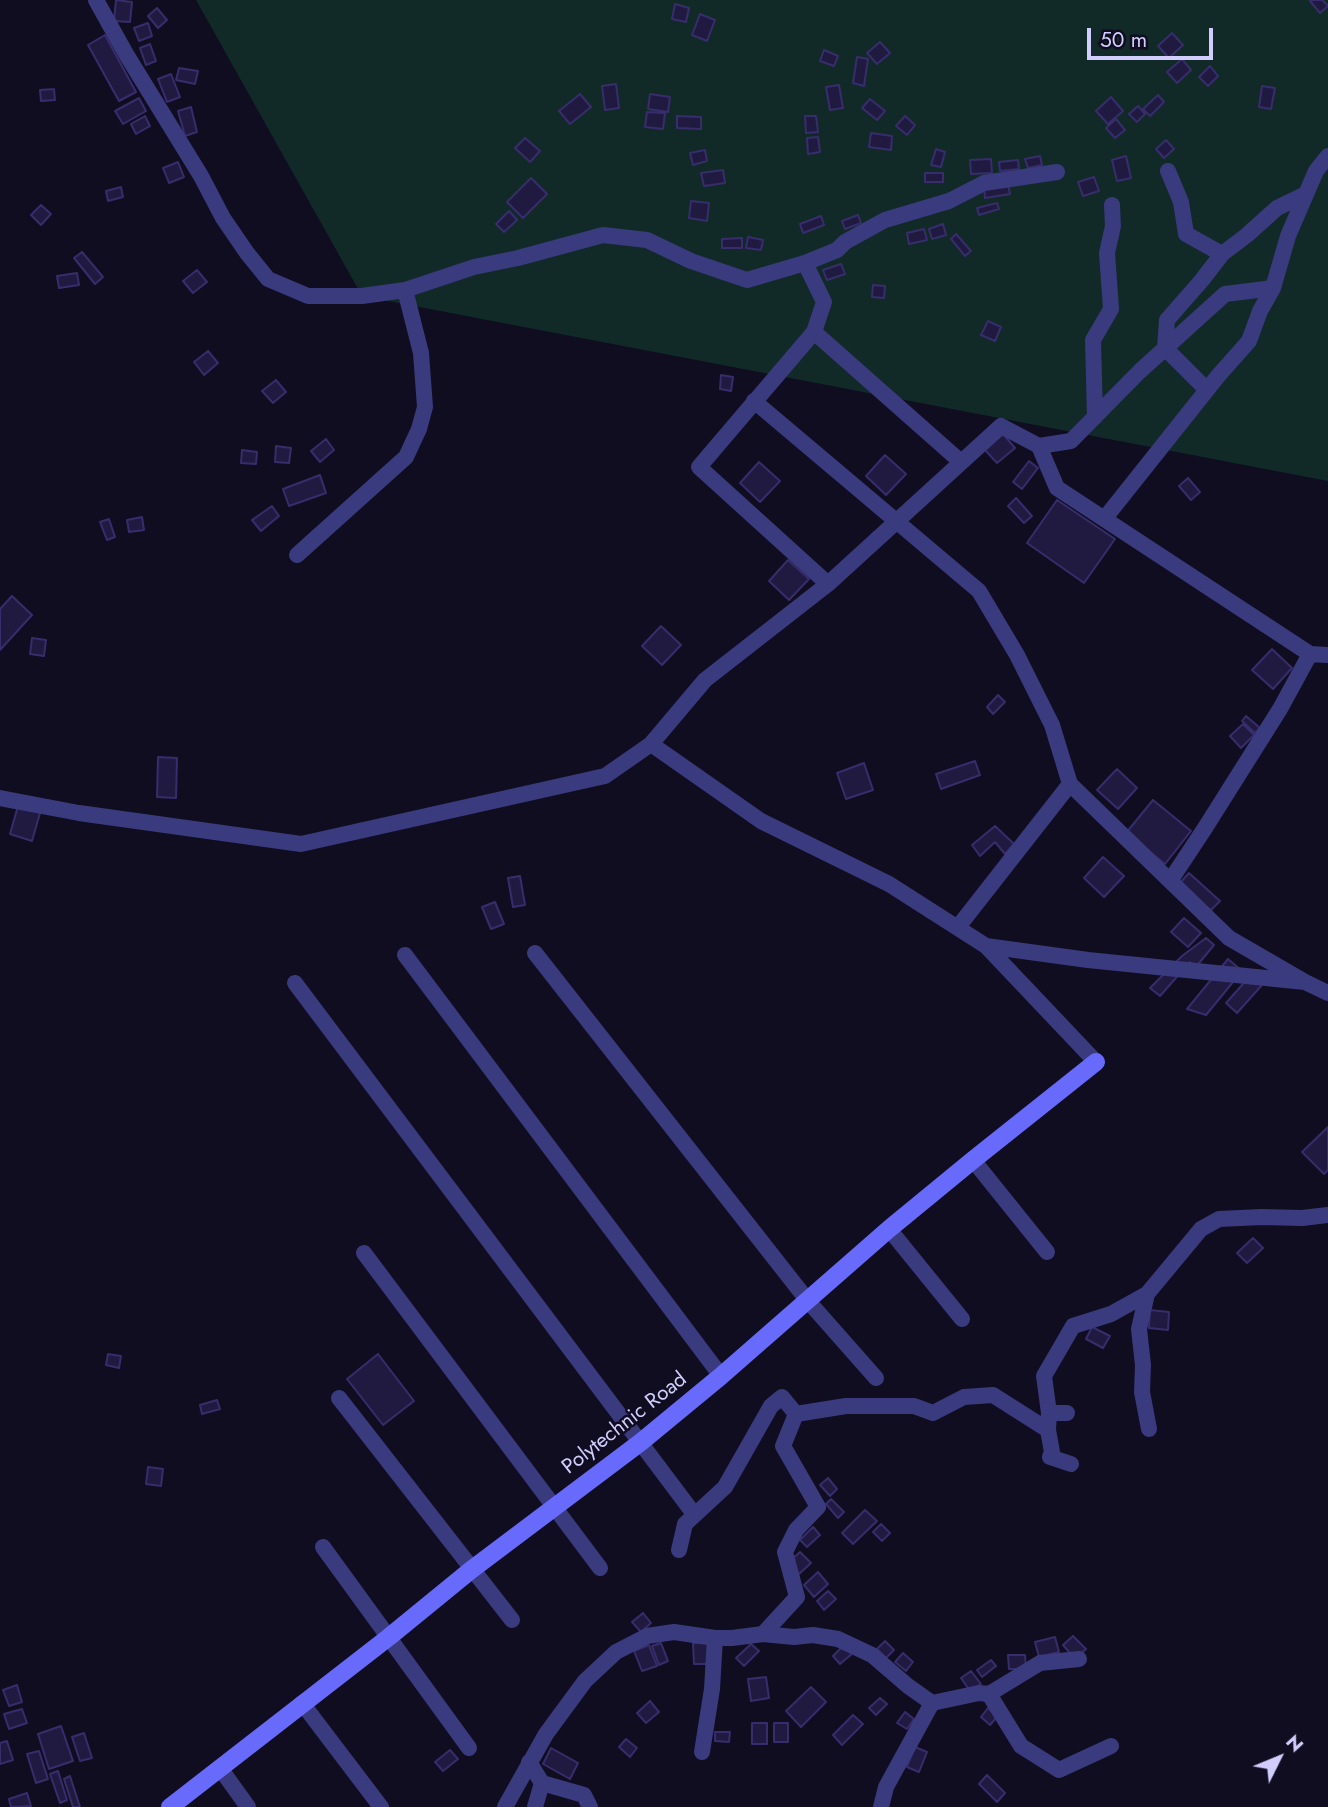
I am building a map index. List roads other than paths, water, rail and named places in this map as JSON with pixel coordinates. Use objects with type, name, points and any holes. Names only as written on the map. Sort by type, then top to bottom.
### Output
[{"type":"street","points":[[96,0],[201,176],[223,218],[247,253],[268,279],[308,296],[362,296],[405,290],[474,267],[603,235],[647,240],[691,261],[747,280],[805,263],[837,250],[845,242],[885,220],[949,201],[984,183],[1057,172]]},
{"type":"street","points":[[1105,518],[1249,341],[1260,311],[1273,288],[1289,236],[1316,171],[1328,156]]},
{"type":"street","points":[[1168,171],[1181,202],[1186,234],[1222,254]]},
{"type":"street","points":[[1207,390],[1165,348],[1167,320],[1222,254],[1277,208],[1307,194]]},
{"type":"street","points":[[1095,417],[1093,340],[1111,309],[1107,253],[1113,226],[1112,205]]},
{"type":"street","points":[[805,263],[824,302],[814,332],[699,467],[828,584]]},
{"type":"street","points":[[0,798],[79,813],[301,844],[605,776],[651,744],[705,681],[828,584],[1001,426],[1039,446],[1071,441],[1140,371],[1225,294],[1273,288]]},
{"type":"street","points":[[298,555],[406,457],[419,429],[425,407],[421,353],[405,290]]},
{"type":"street","points":[[814,332],[961,462]]},
{"type":"street","points":[[754,401],[979,590],[1017,655],[1052,725],[1070,784],[1229,938],[1328,993]]},
{"type":"street","points":[[1039,446],[1057,488],[1310,654],[1328,655]]},
{"type":"street","points":[[1170,881],[1280,709],[1310,654]]},
{"type":"street","points":[[651,744],[761,821],[888,884],[986,946],[1096,1062]]},
{"type":"street","points":[[958,927],[1070,784]]},
{"type":"street","points":[[986,946],[1088,960],[1305,982]]},
{"type":"street","points":[[535,953],[808,1301],[876,1378]]},
{"type":"street","points":[[405,955],[721,1376]]},
{"type":"street","points":[[295,983],[691,1510]]},
{"type":"street","name":"Polytechnic Road","points":[[170,1807],[471,1570],[641,1442],[889,1229],[1096,1062]]},
{"type":"street","points":[[973,1160],[1047,1252]]},
{"type":"street","points":[[1071,1464],[1051,1457],[1044,1376],[1073,1326],[1111,1314],[1147,1294],[1201,1230],[1219,1219],[1328,1215]]},
{"type":"street","points":[[889,1229],[962,1319]]},
{"type":"street","points":[[364,1253],[600,1568]]},
{"type":"street","points":[[1147,1294],[1139,1329],[1143,1365],[1142,1392],[1149,1429]]},
{"type":"street","points":[[796,1414],[846,1406],[914,1406],[933,1413],[964,1397],[993,1395],[1049,1421],[1067,1413]]},
{"type":"street","points":[[339,1398],[512,1620]]},
{"type":"street","points":[[679,1550],[685,1524],[725,1487],[771,1406],[782,1398],[796,1414]]},
{"type":"street","points":[[763,1633],[797,1597],[785,1552],[796,1530],[818,1507],[783,1446],[796,1414]]},
{"type":"street","points":[[323,1547],[469,1748]]},
{"type":"street","points":[[505,1807],[546,1734],[585,1681],[616,1651],[647,1636],[674,1632],[732,1638],[763,1633],[838,1639],[872,1655],[932,1703]]},
{"type":"street","points":[[702,1752],[712,1689],[715,1638]]},
{"type":"street","points":[[881,1807],[886,1787],[932,1703],[957,1696],[989,1694],[1040,1663],[1079,1659]]},
{"type":"street","points":[[989,1694],[1021,1746],[1059,1770],[1111,1746]]},
{"type":"street","points":[[302,1703],[381,1807]]},
{"type":"street","points":[[529,1762],[542,1783],[584,1795],[590,1807]]},
{"type":"street","points":[[220,1768],[248,1807]]},
{"type":"street","points":[[535,1807],[542,1783]]}]
